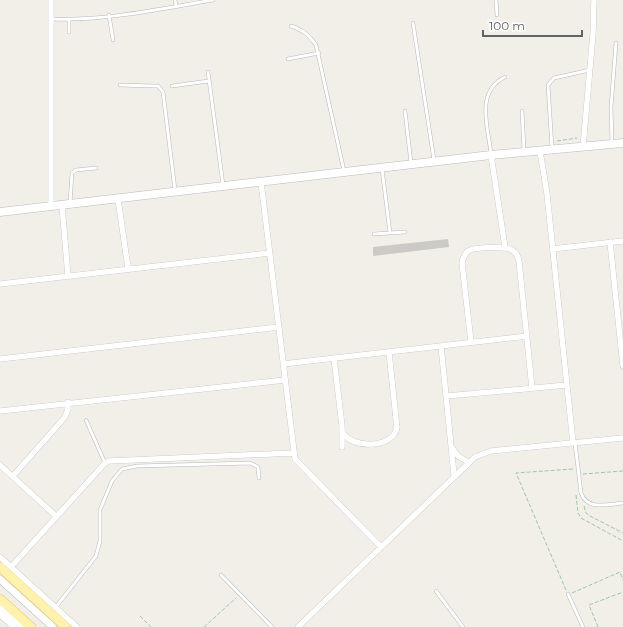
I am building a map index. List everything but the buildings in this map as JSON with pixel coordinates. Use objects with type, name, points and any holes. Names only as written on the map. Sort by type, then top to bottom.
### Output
[{"type":"main road","points":[[0,212],[491,155],[623,143]]},
{"type":"main road","points":[[0,567],[66,627]]},
{"type":"main road","points":[[0,599],[31,627]]},
{"type":"street","points":[[51,0],[51,207]]},
{"type":"street","points":[[583,146],[590,70],[594,0]]},
{"type":"street","points":[[540,151],[566,385],[574,443]]},
{"type":"street","points":[[491,155],[504,247]]},
{"type":"street","points":[[261,182],[293,453],[298,463],[381,547]]},
{"type":"street","points":[[118,199],[128,268]]},
{"type":"street","points":[[66,205],[68,276]]},
{"type":"street","points":[[552,249],[623,241]]},
{"type":"street","points":[[610,242],[623,366]]},
{"type":"street","points":[[471,342],[462,263],[464,257],[467,252],[476,248],[504,247],[511,249],[518,257],[532,388]]},
{"type":"street","points":[[0,284],[128,268],[270,253]]},
{"type":"street","points":[[0,359],[279,328]]},
{"type":"street","points":[[283,364],[527,336]]},
{"type":"street","points":[[441,346],[454,475]]},
{"type":"street","points":[[342,431],[350,442],[362,444],[387,441],[396,434],[397,428],[389,352]]},
{"type":"street","points":[[334,358],[342,431],[342,447]]},
{"type":"street","points":[[0,411],[68,402],[285,380]]},
{"type":"street","points":[[447,396],[566,385]]},
{"type":"street","points":[[13,476],[67,415],[68,402]]},
{"type":"street","points":[[298,627],[454,475],[468,462],[480,455],[491,451],[623,438]]},
{"type":"street","points":[[452,449],[458,456],[468,462]]},
{"type":"street","points":[[11,567],[105,463],[115,460],[293,453]]},
{"type":"street","points":[[0,465],[57,517]]},
{"type":"street","points":[[0,557],[77,627]]},
{"type":"street","points":[[0,579],[53,627]]},
{"type":"street","points":[[0,586],[10,588]]},
{"type":"street","points":[[0,608],[23,627]]},
{"type":"street","points":[[0,614],[14,627]]},
{"type":"lane","points":[[175,0],[176,6]]},
{"type":"lane","points":[[51,19],[69,19],[109,15],[213,0]]},
{"type":"lane","points":[[496,0],[497,15]]},
{"type":"lane","points":[[109,15],[113,40]]},
{"type":"lane","points":[[69,19],[69,32]]},
{"type":"lane","points":[[413,23],[434,162]]},
{"type":"lane","points":[[292,26],[310,36],[316,45],[344,173]]},
{"type":"lane","points":[[612,144],[610,112],[616,43]]},
{"type":"lane","points":[[288,59],[318,53]]},
{"type":"lane","points":[[552,150],[548,85],[554,78],[590,70]]},
{"type":"lane","points":[[208,72],[223,186]]},
{"type":"lane","points":[[491,155],[486,96],[494,84],[506,77]]},
{"type":"lane","points":[[172,86],[209,81]]},
{"type":"lane","points":[[120,85],[154,86],[161,89],[163,92],[176,192]]},
{"type":"lane","points":[[405,111],[412,165]]},
{"type":"lane","points":[[522,112],[524,152]]},
{"type":"lane","points":[[66,205],[72,173],[76,170],[96,168]]},
{"type":"lane","points":[[382,168],[390,233]]},
{"type":"lane","points":[[374,234],[405,232]]},
{"type":"lane","points":[[86,420],[105,463]]},
{"type":"lane","points":[[574,443],[581,493],[584,500],[594,505],[623,503]]},
{"type":"lane","points":[[55,608],[96,556],[100,541],[100,510],[112,481],[122,469],[137,466],[250,463],[258,467],[259,478]]},
{"type":"lane","points":[[221,575],[272,627]]},
{"type":"lane","points":[[436,591],[463,627]]},
{"type":"lane","points":[[568,594],[583,627]]},
{"type":"path","points":[[574,469],[516,473],[568,594],[620,572],[623,580]]},
{"type":"path","points":[[579,475],[623,471]]},
{"type":"path","points":[[576,491],[578,513],[581,518],[623,541]]},
{"type":"path","points":[[584,500],[584,508],[588,514],[623,533]]},
{"type":"path","points":[[204,627],[233,602],[239,592]]},
{"type":"path","points":[[598,627],[588,605],[623,592]]},
{"type":"path","points":[[140,616],[151,627]]}]
